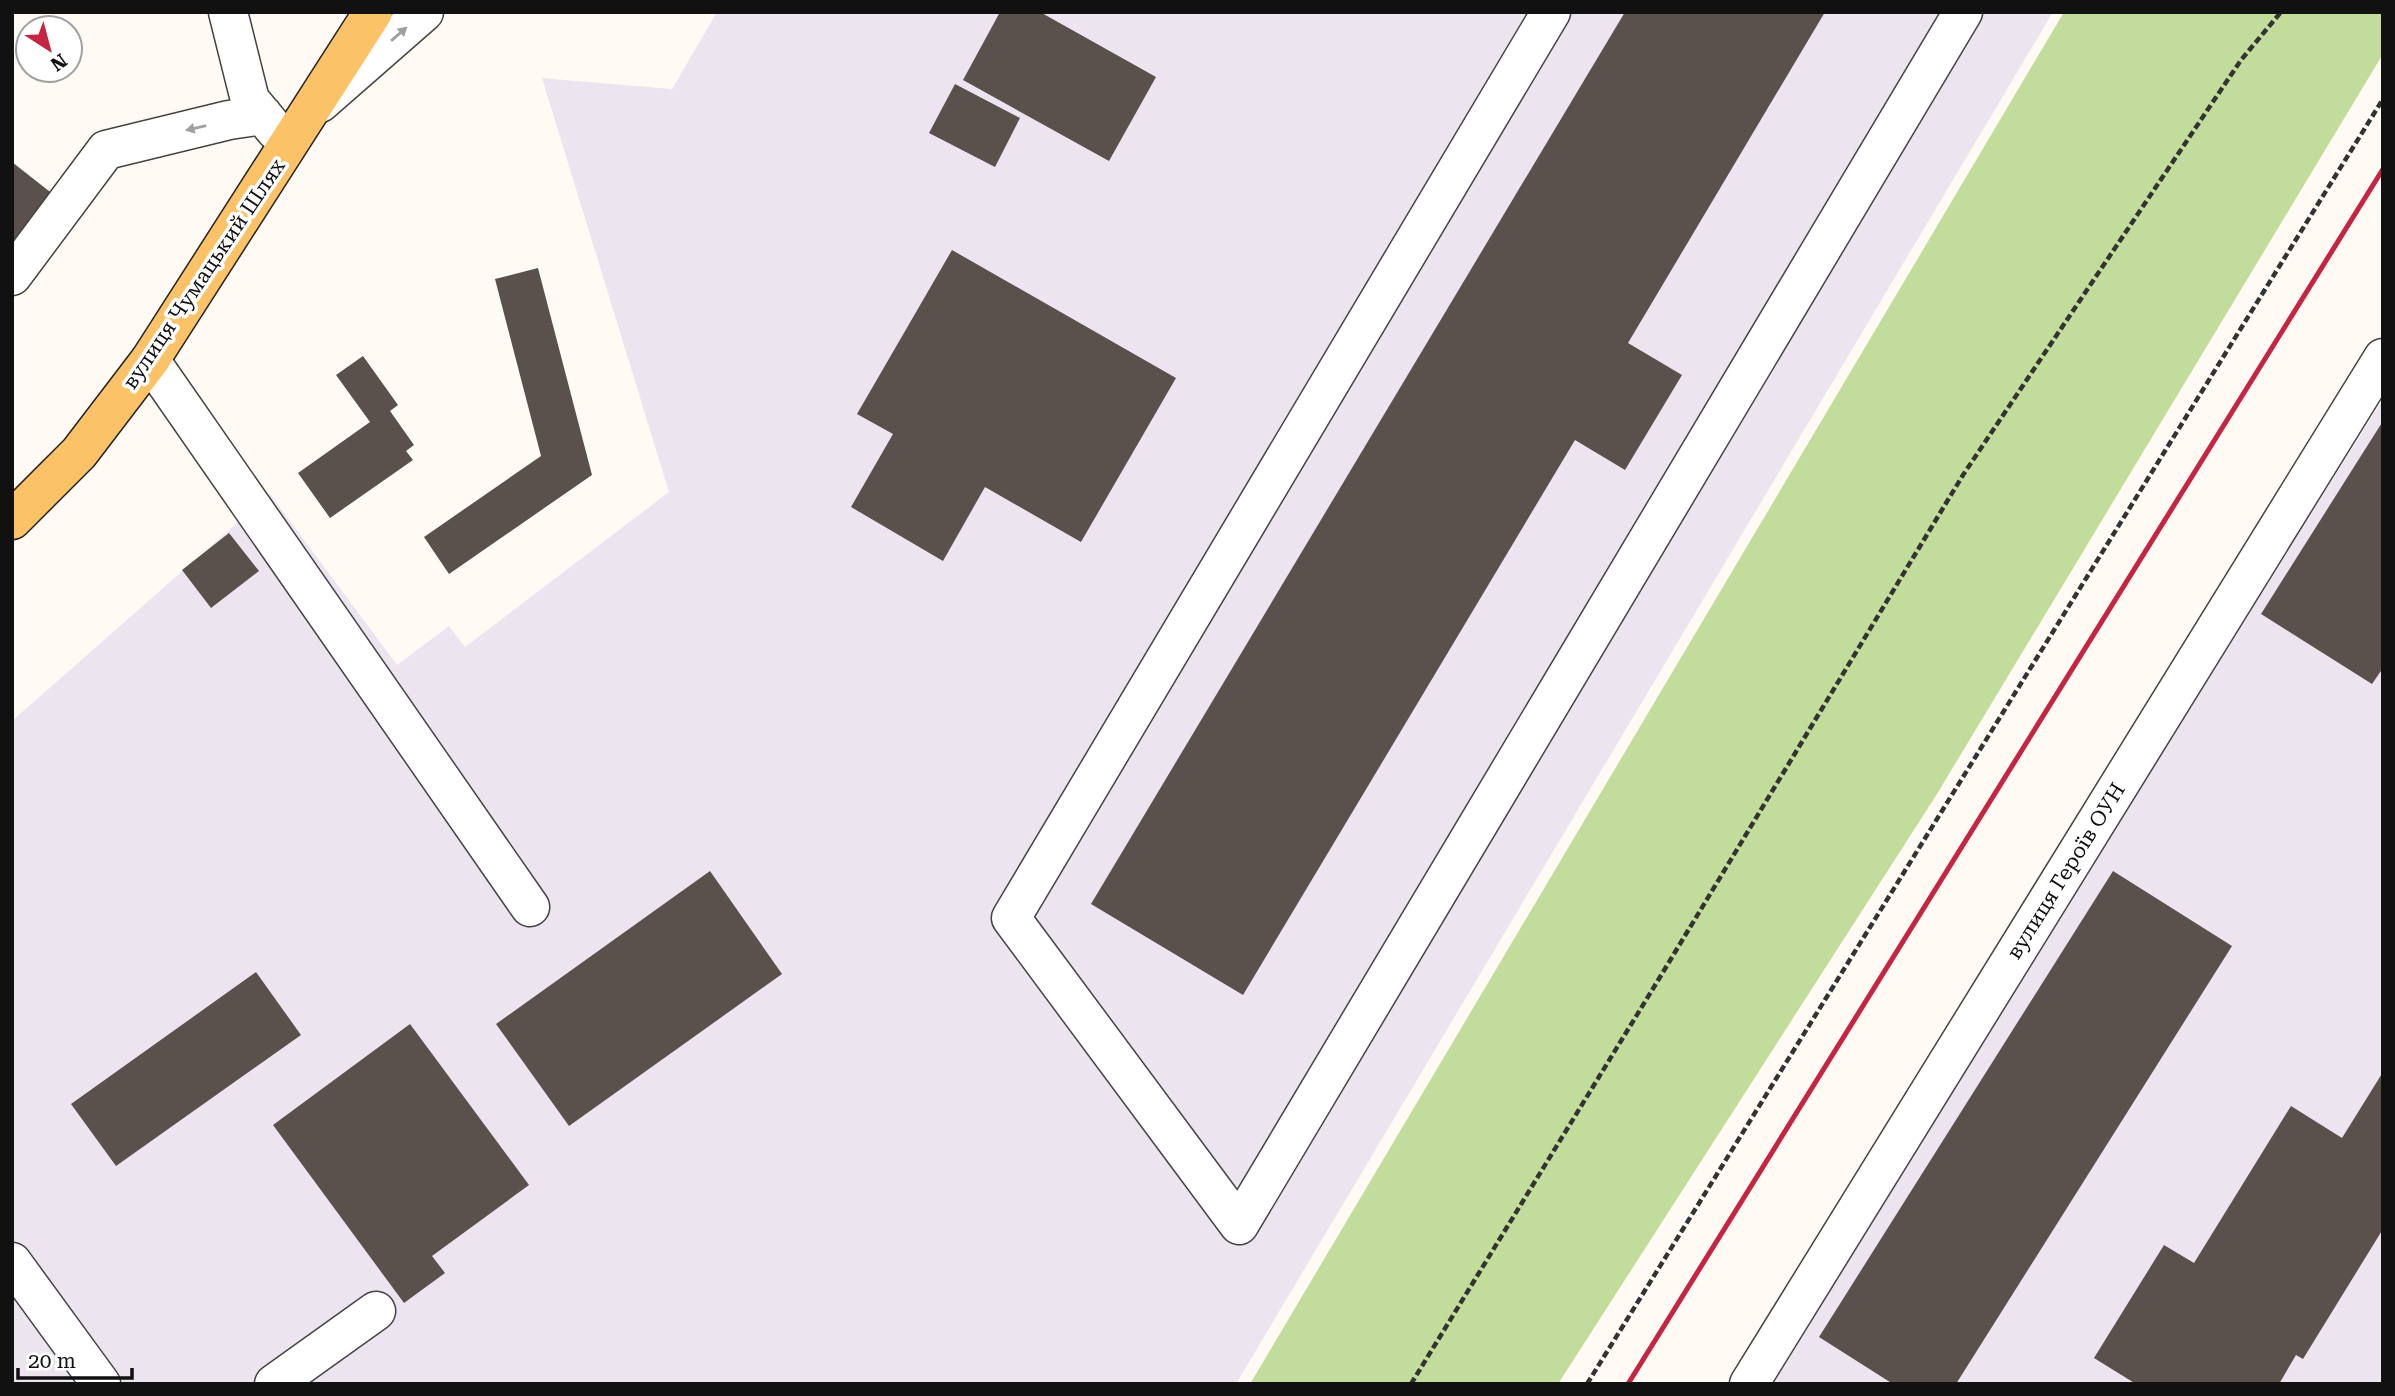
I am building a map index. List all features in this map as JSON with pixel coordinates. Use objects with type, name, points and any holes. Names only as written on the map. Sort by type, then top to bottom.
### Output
[{"type":"main road","name":"вулиця Чумацький Шлях","points":[[12,520],[79,453],[150,360],[373,12]]},
{"type":"street","points":[[228,12],[250,100],[289,146]]},
{"type":"street","points":[[311,111],[424,12]]},
{"type":"street","points":[[1551,12],[1011,918],[1239,1225],[1963,12]]},
{"type":"street","points":[[12,276],[106,150],[263,115]]},
{"type":"street","name":"вулиця Героїв ОУН","points":[[1749,1384],[2383,358]]},
{"type":"street","points":[[150,360],[530,907]]},
{"type":"street","points":[[12,1262],[101,1384]]},
{"type":"street","points":[[274,1384],[376,1311]]},
{"type":"path","points":[[1411,1384],[1963,475],[2241,60],[2281,12]]},
{"type":"path","points":[[1587,1384],[2383,99]]},
{"type":"shaded area","points":[[717,12],[2053,12],[1236,1384],[12,1384],[12,721],[270,494],[397,665],[449,626],[465,647],[669,492],[542,78],[672,89]]},
{"type":"shaded area","points":[[2383,399],[2383,1384],[1768,1384]]},
{"type":"green space","points":[[2064,12],[2383,12],[2383,54],[1937,794],[1558,1384],[1250,1384]]},
{"type":"building","points":[[1000,12],[1040,12],[1156,77],[1109,161],[963,80]]},
{"type":"building","points":[[1625,12],[1825,12],[1628,343],[1682,375],[1625,470],[1575,440],[1243,995],[1091,904]]},
{"type":"building","points":[[955,84],[1020,118],[995,167],[929,133]]},
{"type":"building","points":[[12,162],[54,195],[15,245],[12,243]]},
{"type":"building","points":[[952,250],[1176,378],[1081,542],[985,487],[943,561],[851,507],[893,434],[857,414]]},
{"type":"building","points":[[538,268],[592,475],[449,574],[424,537],[541,456],[495,279]]},
{"type":"building","points":[[363,356],[398,405],[390,411],[414,445],[406,451],[413,460],[330,518],[298,473],[370,422],[336,375]]},
{"type":"building","points":[[2383,421],[2383,668],[2372,684],[2261,614]]},
{"type":"building","points":[[229,533],[259,571],[211,608],[182,570]]},
{"type":"building","points":[[710,871],[782,974],[569,1126],[496,1024]]},
{"type":"building","points":[[2113,871],[2232,946],[1956,1384],[1893,1384],[1819,1337]]},
{"type":"building","points":[[256,972],[301,1035],[116,1166],[71,1104]]},
{"type":"building","points":[[410,1024],[529,1185],[432,1256],[445,1273],[404,1303],[273,1125]]},
{"type":"building","points":[[2383,1072],[2383,1229],[2303,1359],[2296,1355],[2279,1384],[2136,1384],[2094,1358],[2164,1245],[2194,1263],[2291,1106],[2342,1138]]},
{"type":"railway","points":[[1628,1384],[2383,169]]}]
